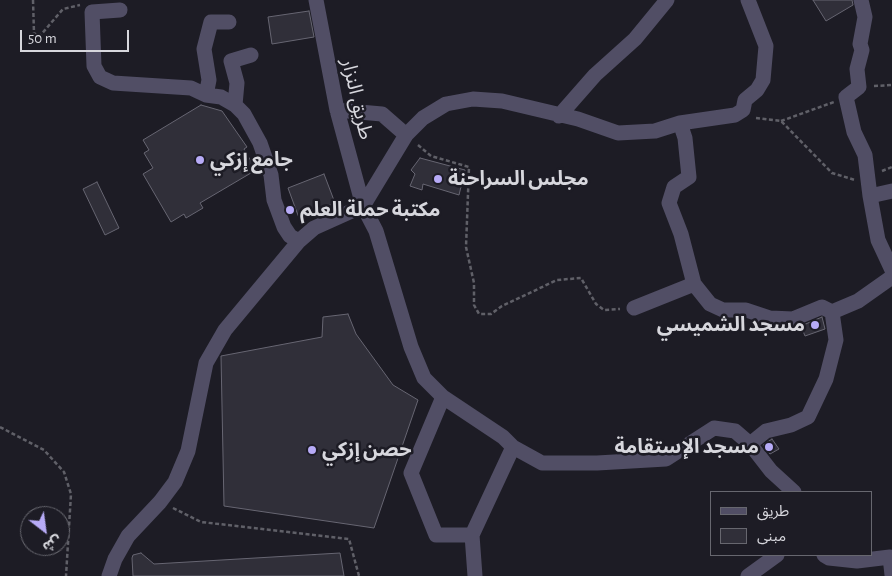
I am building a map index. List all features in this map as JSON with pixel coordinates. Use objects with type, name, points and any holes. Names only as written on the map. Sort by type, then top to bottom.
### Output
[{"type":"street","name":"طريق النزار","points":[[316,0],[337,110],[363,206],[376,231],[411,346],[424,378],[443,397],[503,437],[513,447],[542,463],[597,463],[666,459],[714,428],[735,431],[750,444],[771,471],[793,491]]},
{"type":"street","points":[[559,116],[595,75],[635,39],[668,0]]},
{"type":"street","points":[[109,576],[115,559],[128,536],[160,502],[175,482],[188,451],[206,363],[225,330],[299,241],[314,228],[363,206],[406,135],[423,118],[446,104],[473,99],[502,101],[578,119],[618,133],[655,131],[680,123],[735,115],[743,110],[745,100],[757,90],[763,80],[766,46],[748,0]]},
{"type":"street","points":[[861,0],[865,17],[860,44],[862,50],[857,69],[859,87],[846,98],[854,132],[865,156],[878,240],[892,270]]},
{"type":"street","points":[[120,10],[92,5],[94,66],[100,77],[113,83],[191,88],[206,95],[221,97],[235,105],[244,114],[260,143],[271,175],[274,200],[284,227],[290,236],[299,241]]},
{"type":"street","points":[[206,95],[209,80],[204,49],[211,22],[229,22]]},
{"type":"street","points":[[235,105],[237,83],[231,61],[251,55]]},
{"type":"street","points":[[337,110],[382,114],[406,135]]},
{"type":"street","points":[[680,123],[685,138],[689,177],[674,187],[669,203],[681,234],[694,284],[710,304],[722,310],[746,310],[770,318],[793,319],[822,307],[832,312],[858,301],[892,277]]},
{"type":"street","points":[[869,190],[892,191]]},
{"type":"street","points":[[634,308],[694,284]]},
{"type":"street","points":[[750,444],[766,430],[791,425],[808,417],[826,379],[836,340],[832,312]]},
{"type":"street","points":[[443,397],[411,474],[436,535],[472,535]]},
{"type":"street","points":[[475,576],[472,535],[513,447]]},
{"type":"street","points":[[748,576],[776,556]]},
{"type":"street","points":[[826,556],[857,561],[891,557],[892,575]]},
{"type":"path","points":[[32,0],[34,33],[39,37],[64,9],[70,6],[92,5]]},
{"type":"path","points":[[859,87],[892,85]]},
{"type":"path","points":[[735,115],[781,120],[846,98]]},
{"type":"path","points":[[781,120],[832,173],[869,190]]},
{"type":"path","points":[[406,135],[431,156],[469,167],[466,247],[474,283],[474,305],[479,314],[491,314],[502,306],[557,280],[581,278],[596,304],[604,310],[634,308]]},
{"type":"path","points":[[0,426],[44,450],[64,472],[71,494],[66,576]]},
{"type":"path","points":[[160,502],[201,522],[349,539],[359,576]]},
{"type":"building","points":[[813,0],[852,0],[853,5],[826,21]]},
{"type":"building","points":[[309,11],[314,37],[272,44],[268,17]]},
{"type":"building","name":"جامع إزكي","points":[[201,105],[222,111],[247,147],[244,149],[256,170],[200,203],[203,208],[186,218],[184,214],[171,222],[143,174],[153,168],[144,153],[149,150],[143,140]]},
{"type":"building","name":"مجلس السراحنة","points":[[420,158],[465,170],[459,195],[423,184],[422,190],[410,186],[415,174],[411,170]]},
{"type":"building","name":"مكتبة حملة العلم","points":[[324,174],[335,203],[299,218],[288,188]]},
{"type":"building","points":[[97,182],[119,228],[105,235],[83,189]]},
{"type":"building","name":"حصن إزكي","points":[[348,314],[356,334],[393,385],[418,400],[374,528],[224,506],[221,356],[322,337],[323,317]]},
{"type":"building","name":"مسجد الشميسي","points":[[822,317],[825,329],[805,336],[801,326]]},
{"type":"building","name":"مسجد الإستقامة","points":[[772,439],[779,449],[770,454],[763,445]]},
{"type":"building","points":[[141,553],[154,564],[340,553],[344,576],[133,576],[133,555]]},
{"type":"place","name":"جامع إزكي","points":[[200,160]]},
{"type":"place","name":"مجلس السراحنة","points":[[438,179]]},
{"type":"place","name":"مكتبة حملة العلم","points":[[290,210]]},
{"type":"place","name":"مسجد الشميسي","points":[[815,325]]},
{"type":"place","name":"مسجد الإستقامة","points":[[769,447]]},
{"type":"place","name":"حصن إزكي","points":[[312,450]]}]
